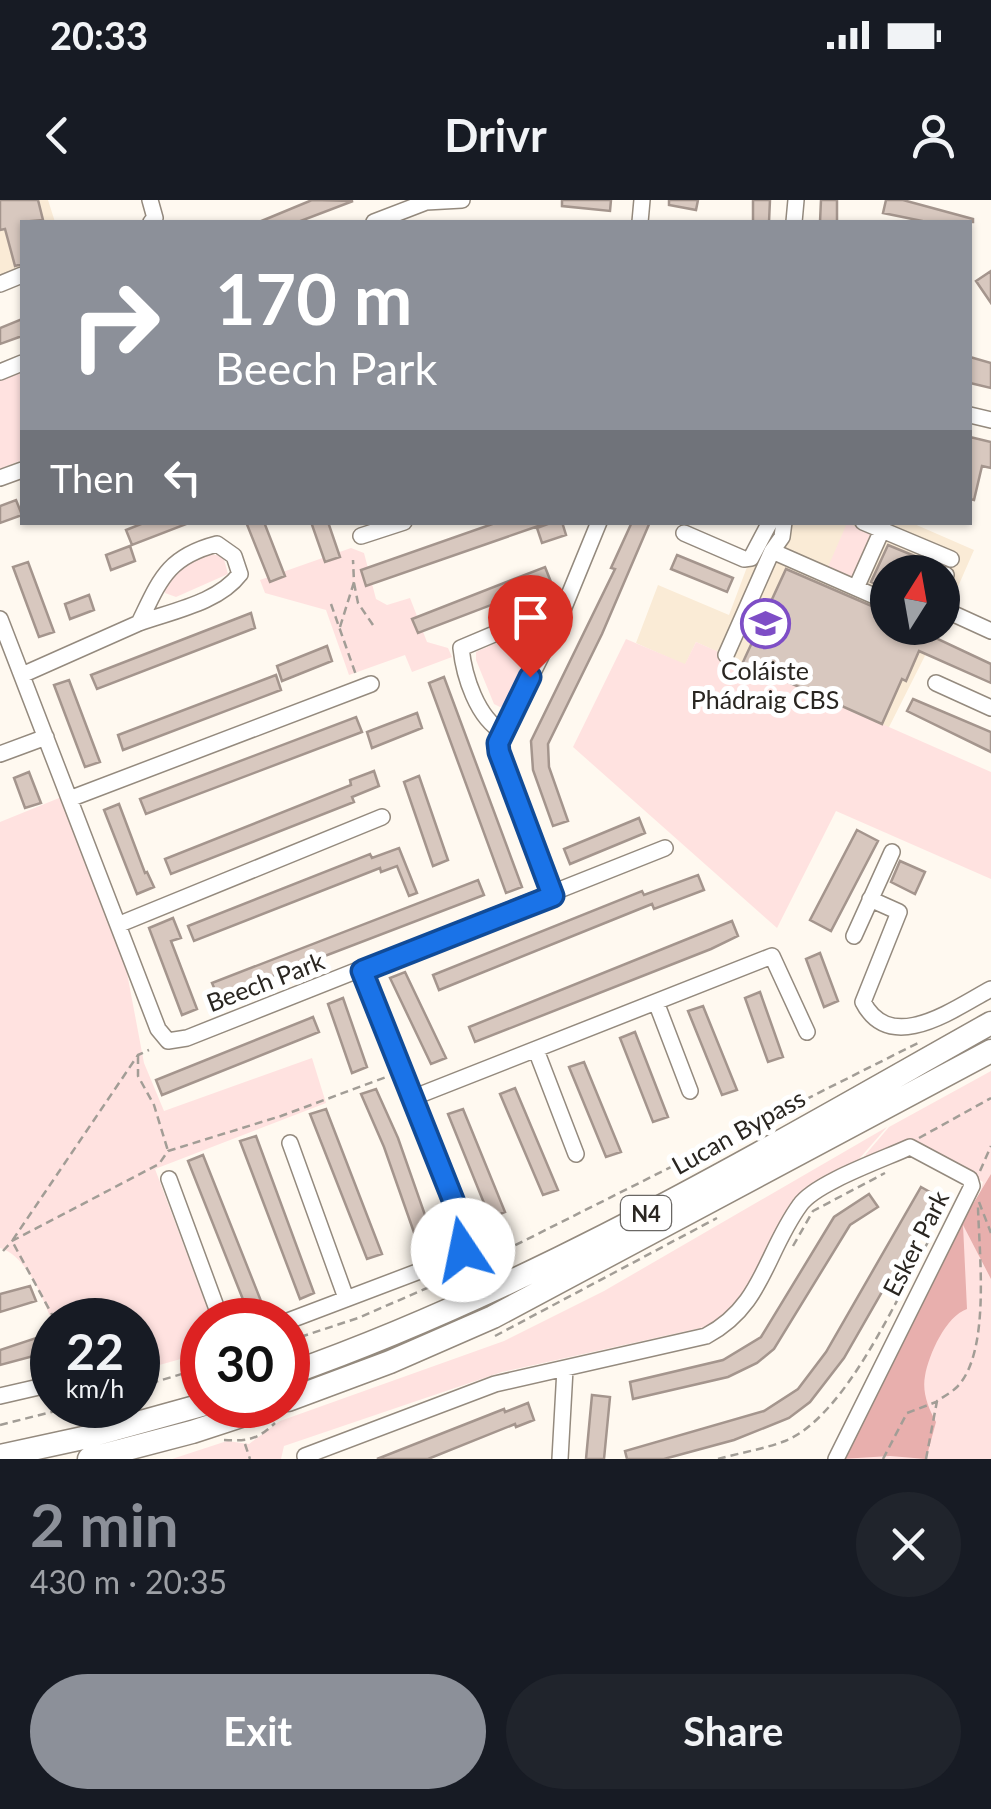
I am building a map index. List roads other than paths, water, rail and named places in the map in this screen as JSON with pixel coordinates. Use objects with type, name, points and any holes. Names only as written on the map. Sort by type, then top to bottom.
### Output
[{"type":"highway","name":"Lucan Bypass","points":[[310,1366],[371,1345],[484,1296],[648,1212],[991,1023]]},
{"type":"highway","name":"Lucan Bypass","points":[[310,1392],[493,1317],[991,1051]]},
{"type":"highway","points":[[0,1456],[180,1411]]},
{"type":"highway","points":[[89,1459],[195,1428]]},
{"type":"street","points":[[379,220],[425,201],[462,200]]},
{"type":"street","points":[[362,536],[395,525]]},
{"type":"street","points":[[553,896],[498,743],[558,622],[598,525]]},
{"type":"street","points":[[684,533],[744,559],[751,558],[768,525]]},
{"type":"street","points":[[726,654],[772,551],[782,538],[784,525]]},
{"type":"street","points":[[870,525],[920,555]]},
{"type":"street","points":[[856,588],[882,530]]},
{"type":"street","points":[[22,675],[231,586],[240,574],[234,556],[217,544],[189,551],[164,572],[138,623]]},
{"type":"street","points":[[772,551],[870,594]]},
{"type":"street","points":[[960,617],[991,631]]},
{"type":"street","points":[[503,732],[487,721],[462,664],[460,648],[532,618],[558,622]]},
{"type":"street","name":"Beech Park","points":[[0,619],[158,1028],[168,1041],[187,1038],[362,971],[665,848]]},
{"type":"street","points":[[72,798],[364,680]]},
{"type":"street","points":[[936,683],[991,708]]},
{"type":"street","points":[[0,754],[46,737]]},
{"type":"street","points":[[120,924],[382,817]]},
{"type":"street","points":[[854,936],[892,852]]},
{"type":"street","points":[[870,899],[899,912],[863,1002],[869,1014],[892,1025],[920,1027],[991,989]]},
{"type":"street","points":[[412,1098],[772,956],[807,1032]]},
{"type":"street","points":[[310,1312],[454,1258],[463,1250],[465,1230],[362,971]]},
{"type":"street","points":[[656,1002],[690,1091]]},
{"type":"street","points":[[536,1050],[576,1154]]},
{"type":"street","points":[[290,1143],[346,1298]]},
{"type":"street","name":"Esker Park","points":[[305,1456],[495,1384],[706,1336],[730,1323],[749,1302],[802,1202],[840,1178],[910,1147],[970,1179],[972,1186],[836,1459]]},
{"type":"street","points":[[169,1178],[213,1298]]},
{"type":"street","points":[[560,1459],[565,1369]]},
{"type":"street","points":[[0,1396],[30,1389]]},
{"type":"place","name":"Coláiste Phádraig CBS","points":[[765,624]]}]
